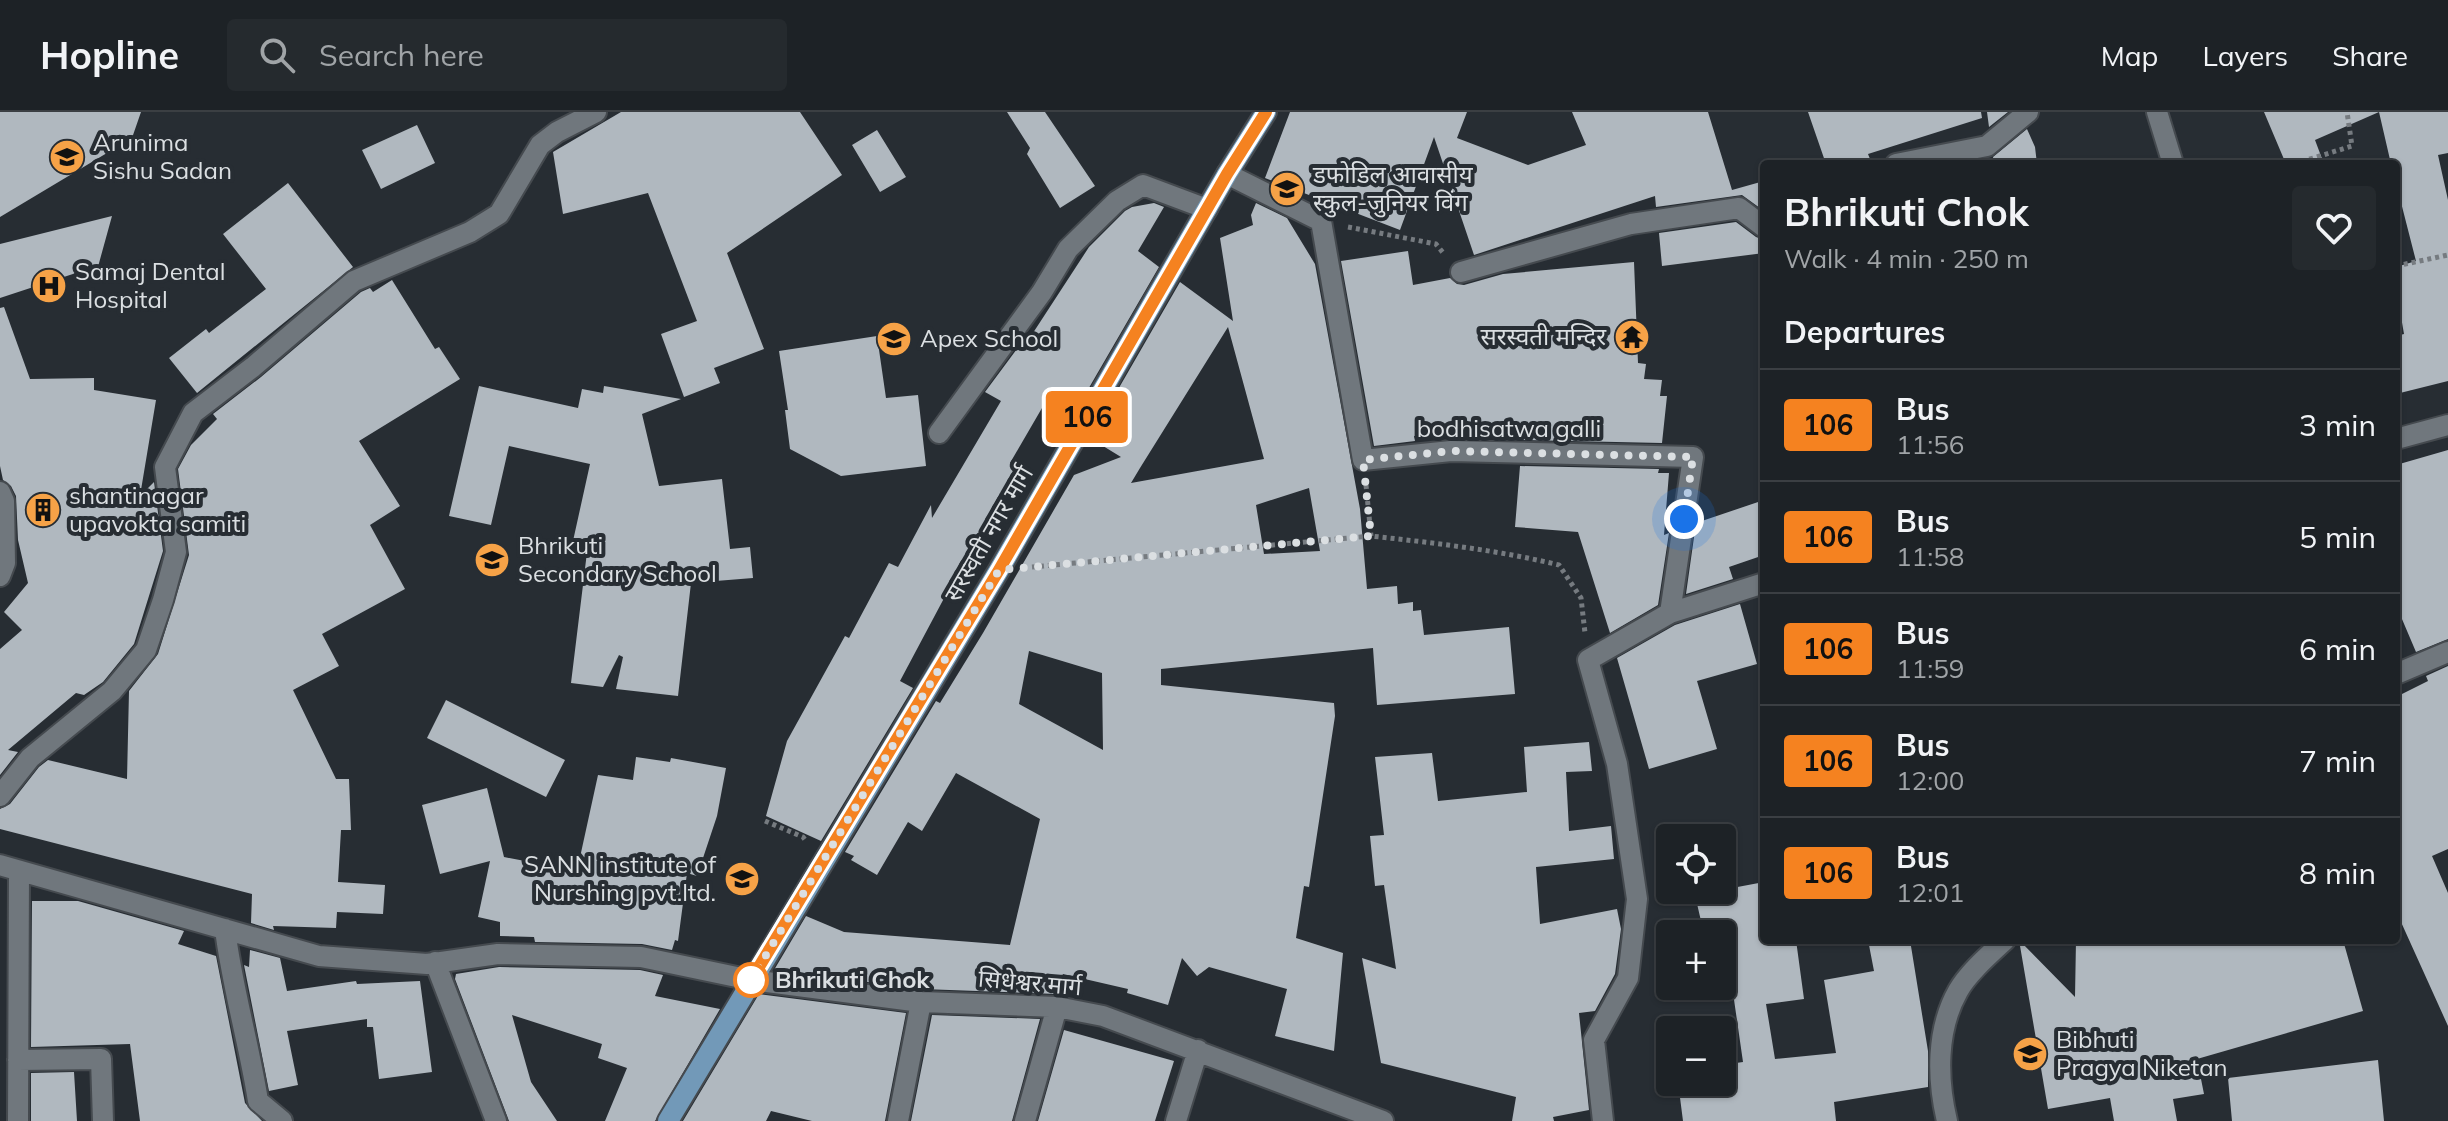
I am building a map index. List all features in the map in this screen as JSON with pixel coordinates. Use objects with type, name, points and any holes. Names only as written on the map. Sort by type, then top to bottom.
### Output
[{"type":"main road","name":"सरस्वती नगर मार्ग","points":[[668,1121],[999,570],[1227,174],[1266,112]]},
{"type":"street","points":[[0,796],[30,758],[112,691],[146,650],[176,552],[165,467],[193,413],[253,367],[354,281],[470,232],[499,214],[540,145],[557,132],[596,112]]},
{"type":"street","points":[[1936,160],[1987,155],[2028,112]]},
{"type":"street","points":[[2157,112],[2172,160]]},
{"type":"street","points":[[1227,174],[1321,221],[1363,460]]},
{"type":"street","points":[[939,433],[1042,292],[1068,249],[1117,201],[1143,185],[1207,209]]},
{"type":"street","points":[[1461,272],[1646,221],[1739,208],[1760,224]]},
{"type":"street","points":[[2400,438],[2448,425]]},
{"type":"street","name":"bodhisatwa galli","points":[[1363,460],[1451,451],[1693,457],[1670,613]]},
{"type":"street","points":[[0,492],[4,501],[5,563],[0,576]]},
{"type":"street","points":[[1603,1121],[1594,1040],[1628,978],[1637,899],[1617,764],[1588,660],[1670,613],[1760,584]]},
{"type":"street","points":[[2400,672],[2448,652]]},
{"type":"street","points":[[9,868],[18,1121]]},
{"type":"street","name":"सिधेश्वर मार्ग","points":[[9,868],[319,956],[427,964],[498,954],[641,957],[751,980],[921,1002],[1057,1007],[1103,1016],[1383,1121]]},
{"type":"street","points":[[225,929],[231,979],[251,1057],[258,1101],[282,1121]]},
{"type":"street","points":[[1947,1121],[1940,1042],[1958,990],[2001,944]]},
{"type":"street","points":[[435,962],[496,1121]]},
{"type":"street","points":[[898,1121],[921,1002]]},
{"type":"street","points":[[1025,1121],[1057,1007]]},
{"type":"street","points":[[1176,1121],[1198,1050]]},
{"type":"street","points":[[18,1060],[101,1059],[103,1121]]},
{"type":"path","points":[[2307,160],[2352,146],[2347,112]]},
{"type":"path","points":[[1321,221],[1436,244],[1461,272]]},
{"type":"path","points":[[2400,265],[2448,255]]},
{"type":"path","points":[[1363,460],[1371,536]]},
{"type":"path","points":[[999,570],[1371,536],[1506,552],[1559,565],[1581,598],[1588,660]]},
{"type":"path","points":[[765,821],[803,837],[819,867]]},
{"type":"building","name":"Arunima Sishu Sadan","points":[[0,112],[141,112],[132,138],[0,217]]},
{"type":"building","points":[[621,112],[800,112],[842,175],[727,253],[764,349],[714,368],[720,383],[684,397],[661,334],[697,321],[648,193],[563,214],[553,152]]},
{"type":"building","points":[[1007,112],[1045,112],[1095,186],[1060,208],[1027,154],[1030,148]]},
{"type":"building","points":[[1290,112],[1467,112],[1457,138],[1528,165],[1586,145],[1572,112],[1708,112],[1732,190],[1760,182],[1760,208],[1742,195],[1656,207],[1655,196],[1474,255],[1434,137],[1400,230],[1265,178]]},
{"type":"building","points":[[1808,112],[1981,112],[1982,118],[1868,154],[1870,160],[1825,160]]},
{"type":"building","points":[[1987,112],[2008,112],[1989,127]]},
{"type":"building","points":[[2264,112],[2379,112],[2315,140],[2322,160],[2284,160]]},
{"type":"building","points":[[2379,112],[2448,112],[2448,153],[2438,155],[2448,200],[2448,381],[2400,393],[2400,335],[2404,334],[2400,311],[2400,266],[2416,261],[2400,199],[2400,160],[2390,160]]},
{"type":"building","points":[[417,125],[435,163],[381,189],[362,150]]},
{"type":"building","points":[[2027,129],[2037,160],[1993,160],[1993,157]]},
{"type":"building","points":[[877,130],[906,177],[880,192],[852,145]]},
{"type":"building","points":[[288,183],[353,267],[197,393],[169,358],[206,329],[209,333],[266,289],[223,234]]},
{"type":"building","points":[[1154,203],[1164,207],[1138,251],[1159,267],[1068,424],[1042,408],[1010,463],[1018,467],[1005,494],[1000,493],[900,681],[913,688],[821,841],[766,816],[787,741],[845,636],[849,638],[889,563],[898,567],[931,505],[932,518],[1001,401],[985,392],[1028,334],[1031,336],[1089,247],[1125,211]]},
{"type":"building","points":[[1256,203],[1287,218],[1315,264],[1360,509],[1367,589],[1397,586],[1398,604],[1413,602],[1413,611],[1421,610],[1424,635],[1509,627],[1515,694],[1377,705],[1373,648],[1161,669],[1161,685],[1334,703],[1335,716],[1309,887],[1304,886],[1296,938],[1343,953],[1334,1051],[1275,1036],[1287,989],[1209,967],[1197,976],[1182,958],[1168,1005],[1127,993],[1128,989],[1063,974],[1057,994],[922,989],[774,970],[806,916],[844,932],[1010,945],[1040,819],[956,773],[922,831],[908,822],[877,875],[851,860],[854,856],[845,852],[936,701],[940,703],[983,633],[1074,475],[1121,457],[1090,438],[1180,282],[1233,321],[1220,238],[1253,225],[1251,215]],"holes":[[[1228,327],[1264,459],[1131,483],[1140,468]],[[1309,488],[1320,551],[1264,554],[1256,505]],[[1029,651],[1102,673],[1103,750],[1019,704]]]},
{"type":"building","points":[[112,216],[96,274],[82,271],[0,298],[0,244]]},
{"type":"building","points":[[1736,222],[1760,238],[1760,254],[1662,266],[1659,233]]},
{"type":"building","points":[[1408,251],[1413,285],[1450,278],[1464,285],[1503,274],[1634,262],[1638,363],[1646,364],[1644,379],[1662,380],[1660,396],[1667,396],[1662,443],[1523,440],[1523,434],[1414,436],[1415,441],[1374,446],[1341,261]]},
{"type":"building","points":[[392,280],[435,349],[439,347],[460,379],[359,441],[400,506],[370,525],[405,589],[322,634],[339,666],[293,690],[336,779],[349,779],[351,830],[341,830],[338,882],[385,885],[383,914],[337,912],[336,928],[273,926],[274,930],[251,923],[252,894],[0,829],[0,809],[10,804],[48,760],[127,779],[129,691],[158,654],[189,555],[178,469],[191,445],[217,419],[213,414],[361,292],[370,288],[373,292]]},
{"type":"building","points":[[4,307],[30,379],[94,378],[94,390],[156,400],[140,496],[154,482],[163,551],[134,644],[103,682],[84,695],[76,693],[8,750],[18,752],[0,775],[0,649],[22,630],[4,612],[28,583],[18,540],[16,496],[11,486],[3,480],[0,466],[0,308]]},
{"type":"building","points":[[877,336],[886,398],[918,395],[926,466],[841,476],[790,449],[779,351]]},
{"type":"building","points":[[479,386],[578,408],[582,389],[603,393],[604,386],[681,399],[642,414],[659,486],[722,479],[730,549],[750,547],[753,578],[691,583],[678,696],[616,689],[623,657],[619,655],[603,687],[571,683],[588,544],[573,541],[590,464],[509,446],[491,525],[449,516]]},
{"type":"building","points":[[2448,450],[2448,639],[2416,652],[2400,614],[2400,464]]},
{"type":"building","points":[[1520,466],[1659,469],[1658,473],[1669,473],[1664,535],[1669,533],[1658,605],[1610,633],[1578,532],[1515,527]]},
{"type":"building","points":[[1760,501],[1760,556],[1729,567],[1733,579],[1686,594],[1696,523]]},
{"type":"building","points":[[1740,604],[1757,664],[1697,681],[1717,749],[1649,769],[1617,658],[1675,625]]},
{"type":"building","points":[[2448,666],[2448,849],[2432,856],[2448,893],[2448,1026],[2400,920],[2400,695],[2428,681],[2426,676]]},
{"type":"building","points":[[446,700],[565,760],[546,797],[427,738]]},
{"type":"building","points":[[1589,742],[1592,771],[1566,772],[1569,831],[1611,826],[1614,859],[1536,867],[1540,924],[1617,909],[1621,929],[1615,974],[1595,1011],[1579,1013],[1589,1110],[1553,1117],[1554,1121],[1512,1121],[1516,1097],[1381,1063],[1362,958],[1396,969],[1384,885],[1375,886],[1370,836],[1384,835],[1375,757],[1432,753],[1438,801],[1527,792],[1524,747]]},
{"type":"building","points":[[636,757],[670,762],[671,758],[726,768],[717,816],[697,876],[687,873],[678,941],[675,940],[672,950],[642,944],[535,942],[534,937],[500,936],[500,922],[478,917],[490,861],[440,874],[422,805],[487,788],[504,857],[577,871],[598,775],[633,780]]},
{"type":"building","points":[[1760,883],[1760,944],[1797,944],[1804,999],[1766,1004],[1775,1059],[1836,1053],[1824,980],[1874,971],[1869,944],[1911,944],[1928,1051],[1928,1087],[1834,1102],[1836,1121],[1683,1121],[1680,1096],[1736,1096],[1736,1063],[1743,1062],[1734,1000],[1736,920],[1701,920],[1697,904],[1736,904],[1736,887]]},
{"type":"building","points":[[32,901],[78,901],[184,931],[178,944],[216,956],[245,1103],[262,1121],[140,1121],[130,1044],[31,1047]]},
{"type":"building","points":[[2020,944],[2075,997],[2076,944],[2344,944],[2363,1011],[2197,1059],[2204,1094],[2173,1099],[2177,1121],[2114,1121],[2110,1098],[2048,1109]]},
{"type":"building","points":[[250,950],[280,958],[287,991],[356,981],[357,984],[420,981],[432,1072],[379,1079],[373,1027],[367,1027],[367,1019],[287,1031],[298,1085],[269,1091],[244,965],[249,967]]},
{"type":"building","points":[[499,967],[640,970],[663,975],[655,996],[720,1009],[655,1121],[605,1121],[627,1068],[598,1058],[602,1044],[512,1015],[531,1082],[557,1121],[509,1121],[455,979],[456,974]]},
{"type":"building","points":[[759,994],[906,1013],[885,1121],[812,1121],[771,1111],[766,1121],[683,1121]]},
{"type":"building","points":[[932,1015],[1040,1019],[1012,1121],[911,1121]]},
{"type":"building","points":[[1064,1030],[1174,1061],[1155,1121],[1038,1121]]},
{"type":"building","points":[[2378,1060],[2384,1121],[2232,1121],[2228,1078]]},
{"type":"building","points":[[74,1072],[77,1121],[31,1121],[31,1073]]},
{"type":"bus line","name":"106","points":[[751,980],[999,570],[1227,174],[1266,112]]},
{"type":"place","name":"Arunima Sishu Sadan","points":[[67,157]]},
{"type":"place","name":"डफोडिल आवासीय स्कुल-जुनियर विंग","points":[[1287,189]]},
{"type":"place","name":"Samaj Dental Hospital","points":[[49,286]]},
{"type":"place","name":"सरस्वती मन्दिर","points":[[1632,337]]},
{"type":"place","name":"Apex School","points":[[894,339]]},
{"type":"place","name":"shantinagar upavokta samiti","points":[[43,510]]},
{"type":"place","name":"Bhrikuti Secondary School","points":[[492,560]]},
{"type":"place","name":"SANN institute of Nurshing pvt.ltd.","points":[[742,879]]},
{"type":"place","name":"Bhrikuti Chok","points":[[751,980]]},
{"type":"place","name":"Bibhuti Pragya Niketan","points":[[2030,1054]]},
{"type":"route","points":[[751,980],[999,570],[1371,536],[1363,460],[1451,451],[1693,457],[1684,519]]}]
